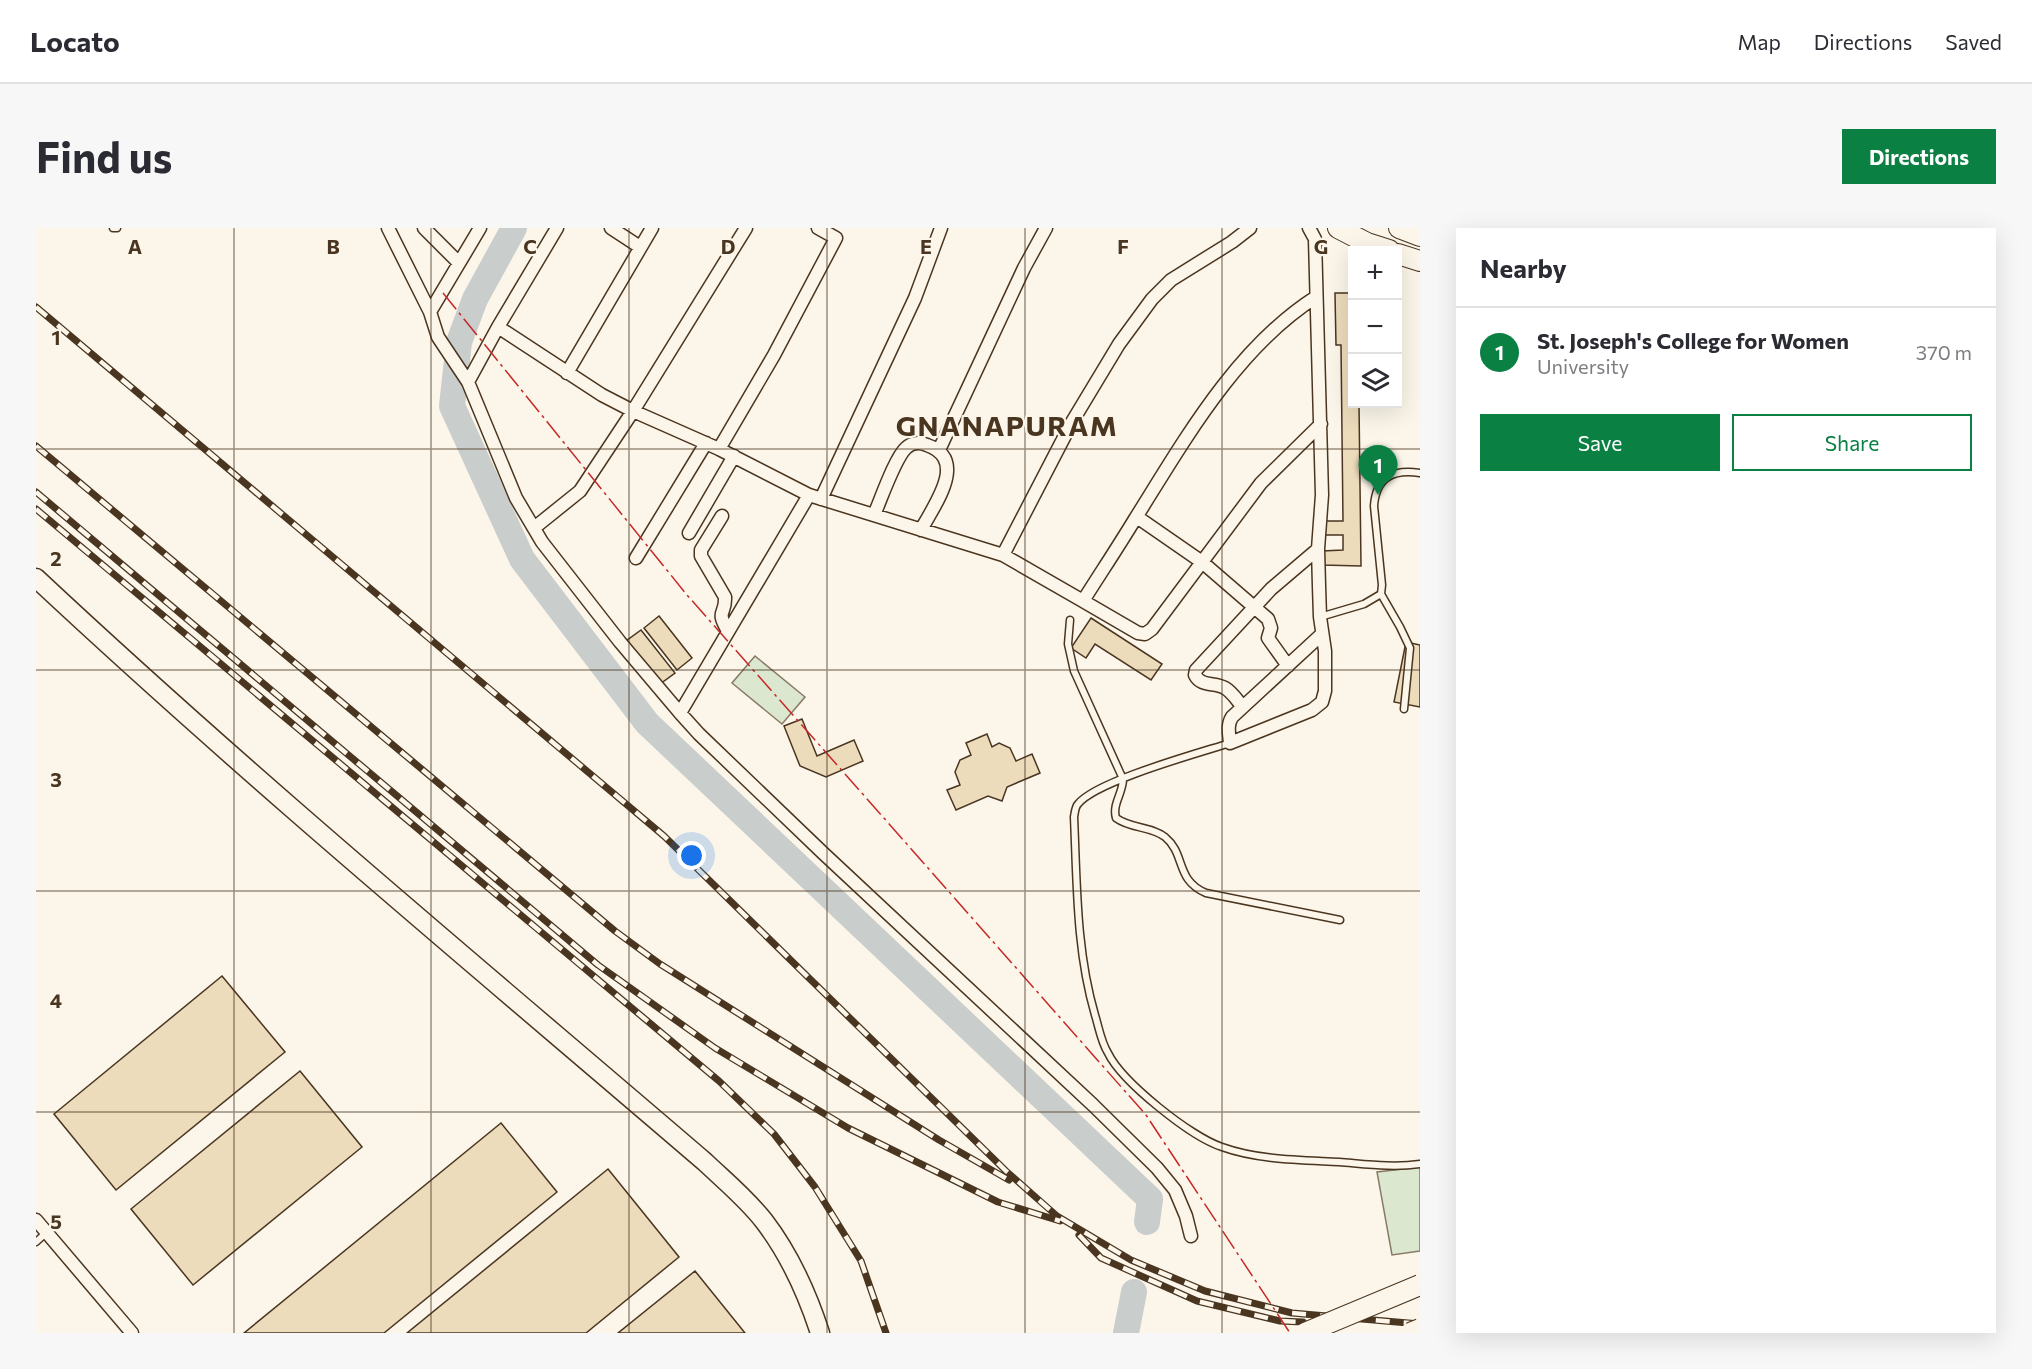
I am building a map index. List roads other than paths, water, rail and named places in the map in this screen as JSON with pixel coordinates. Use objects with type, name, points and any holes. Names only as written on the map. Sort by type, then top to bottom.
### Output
[{"type":"main road","points":[[1338,228],[1376,246]]},
{"type":"main road","points":[[1399,228],[1420,236]]},
{"type":"main road","points":[[1402,255],[1420,261]]},
{"type":"main road","points":[[1305,1333],[1420,1285]]},
{"type":"main road","points":[[1410,1333],[1420,1329]]},
{"type":"street","points":[[388,228],[430,312],[438,337],[465,377],[516,498],[534,528],[580,591],[680,713],[823,853],[1158,1168],[1175,1190],[1186,1216],[1191,1236]]},
{"type":"street","points":[[424,228],[459,263]]},
{"type":"street","points":[[465,377],[498,327],[557,228]]},
{"type":"street","points":[[611,228],[640,247]]},
{"type":"street","points":[[567,373],[652,228]]},
{"type":"street","points":[[534,528],[580,491],[633,411],[746,228]]},
{"type":"street","points":[[719,449],[774,355],[838,233],[818,228]]},
{"type":"street","points":[[680,713],[728,632],[815,497],[915,298],[940,228]]},
{"type":"street","points":[[939,450],[1024,268],[1046,228]]},
{"type":"street","points":[[1003,555],[1072,422],[1119,344],[1152,299],[1172,280],[1250,228]]},
{"type":"street","points":[[1309,228],[1315,238],[1322,495],[1318,549],[1320,617],[1325,651],[1325,691],[1322,702],[1312,710],[1230,743],[1229,722],[1242,706],[1322,634]]},
{"type":"street","points":[[430,312],[476,230]]},
{"type":"street","points":[[1083,601],[1191,432],[1250,354],[1277,325],[1316,297]]},
{"type":"street","points":[[498,327],[567,373],[633,411],[734,456],[815,497],[1003,555],[1138,633],[1145,634],[1152,629],[1261,483],[1321,424]]},
{"type":"street","points":[[636,558],[706,443]]},
{"type":"street","points":[[874,515],[906,447],[915,443],[925,443],[939,450],[947,459],[949,470],[921,530]]},
{"type":"street","points":[[689,533],[734,456]]},
{"type":"street","points":[[722,516],[701,550],[701,556],[725,597],[720,614],[728,632]]},
{"type":"street","points":[[1137,517],[1202,561],[1254,606],[1271,623],[1268,638],[1288,666]]},
{"type":"street","points":[[1242,706],[1226,689],[1201,682],[1195,675],[1199,666],[1254,606],[1318,549]]},
{"type":"street","points":[[36,578],[132,668],[696,1154],[742,1197],[764,1221],[788,1258],[807,1296],[820,1333]]},
{"type":"street","points":[[36,1220],[132,1333]]},
{"type":"lane","points":[[1404,709],[1410,648],[1404,633],[1381,594],[1374,496],[1379,485],[1396,472],[1420,473]]},
{"type":"lane","points":[[1320,617],[1364,604],[1381,594]]},
{"type":"lane","points":[[1070,620],[1068,644],[1074,671],[1123,779],[1123,788],[1114,812],[1116,818],[1131,826],[1165,836],[1173,846],[1186,878],[1195,888],[1206,893],[1340,920]]},
{"type":"lane","points":[[1230,743],[1123,779],[1088,796],[1079,803],[1074,817],[1078,907],[1085,974],[1108,1054],[1158,1107],[1186,1128],[1220,1147],[1263,1156],[1318,1161],[1385,1165],[1420,1164]]},
{"type":"lane","points":[[36,1242],[46,1233]]},
{"type":"waterway","points":[[514,228],[475,299],[459,342],[452,406],[522,559],[647,723],[1150,1199],[1147,1222]]},
{"type":"waterway","points":[[1126,1333],[1134,1292]]},
{"type":"railway","points":[[36,307],[664,836],[1006,1171],[1057,1216],[1131,1260],[1205,1291],[1292,1313],[1420,1324]]},
{"type":"railway","points":[[36,446],[615,931],[660,964],[939,1140],[1009,1180]]},
{"type":"railway","points":[[36,492],[598,965],[715,1048],[848,1128],[998,1202],[1060,1221]]},
{"type":"railway","points":[[36,509],[719,1081],[774,1134],[815,1187],[861,1261],[886,1333]]},
{"type":"railway","points":[[1079,1235],[1101,1258],[1197,1301],[1280,1321],[1303,1322]]},
{"type":"place","name":"St. Joseph's College for Women","points":[[1378,495]]},
{"type":"district","name":"GNANAPURAM","points":[[1007,425]]}]
